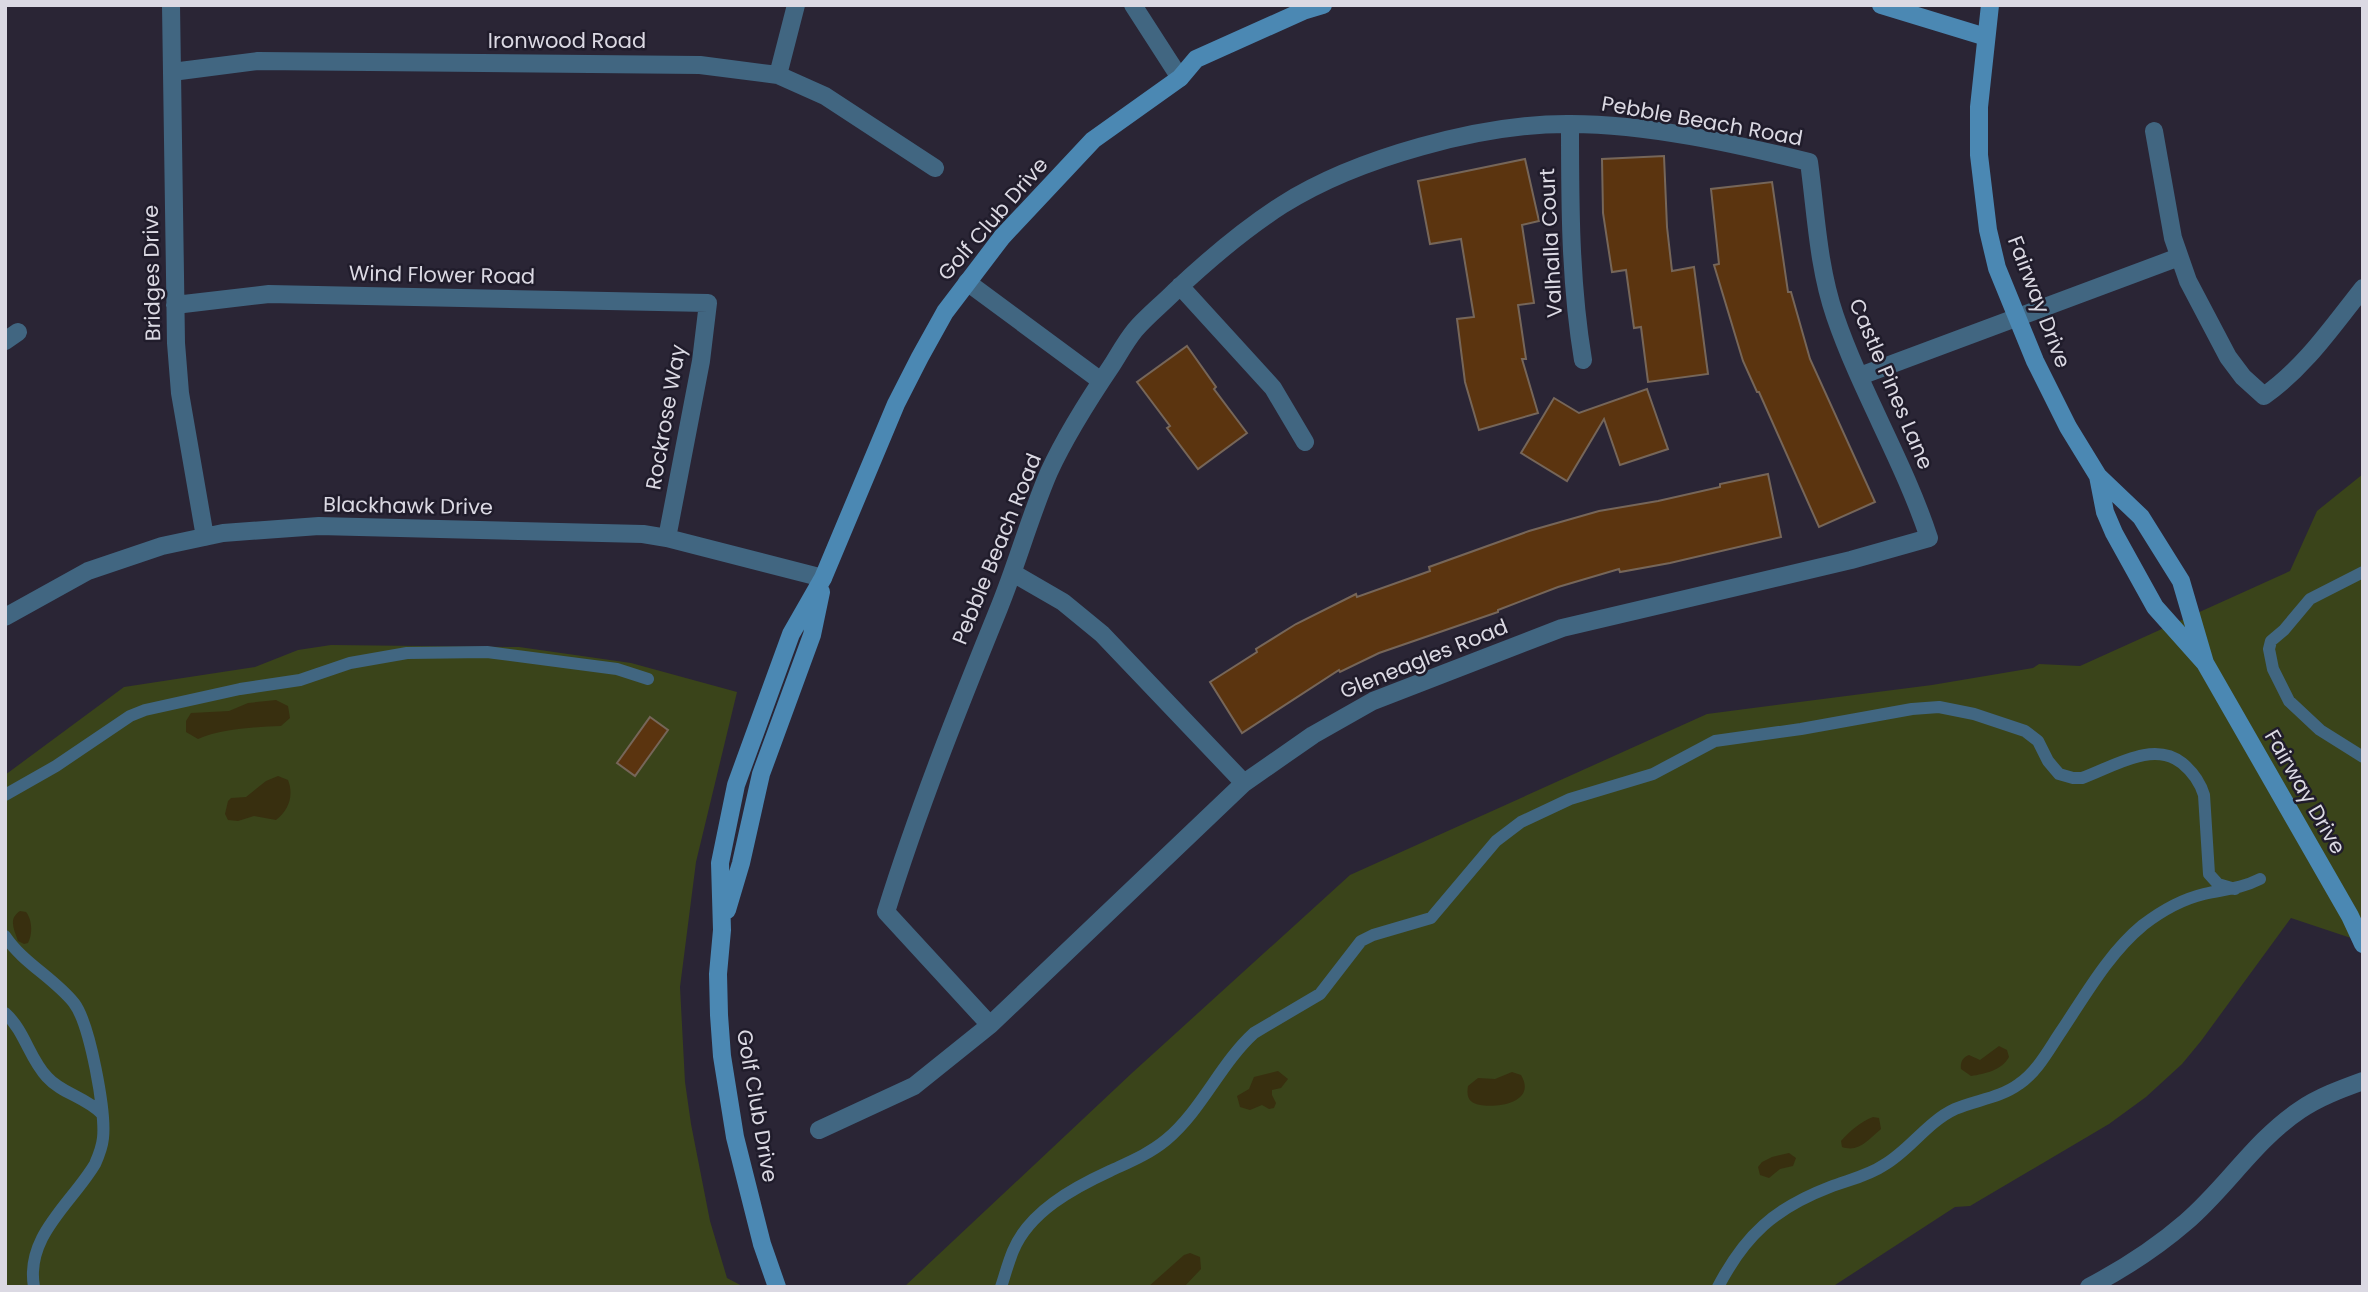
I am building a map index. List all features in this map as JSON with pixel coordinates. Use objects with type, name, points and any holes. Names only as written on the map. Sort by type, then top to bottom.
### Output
[{"type":"street","name":"Bridges Drive","points":[[171,5],[175,305],[180,393],[205,537]]},
{"type":"street","points":[[778,75],[796,5]]},
{"type":"street","points":[[1133,5],[1180,78]]},
{"type":"street","name":"Golf Club Drive","points":[[777,1287],[762,1244],[735,1137],[722,1056],[718,974],[725,904],[720,863],[736,785],[791,634],[823,578],[896,404],[945,312],[1002,237],[1093,140],[1180,78],[1196,60],[1303,11],[1323,5]]},
{"type":"street","points":[[1881,5],[1986,37]]},
{"type":"street","name":"Fairway Drive","points":[[1990,5],[1979,107],[1982,188],[1987,230],[1997,268],[2035,361],[2098,476],[2141,517],[2181,582],[2205,663]]},
{"type":"street","name":"Ironwood Road","points":[[172,72],[258,61],[700,65],[778,75],[825,96],[935,168]]},
{"type":"street","name":"Pebble Beach Road","points":[[990,1025],[886,912],[909,836],[1013,573],[1049,472],[1101,381],[1135,330],[1205,263],[1285,203],[1352,171],[1398,154],[1479,133],[1570,124],[1626,127],[1757,149],[1809,162]]},
{"type":"street","name":"Valhalla Court","points":[[1570,124],[1571,243],[1577,326],[1583,360]]},
{"type":"street","points":[[2154,131],[2169,217],[2188,281],[2228,357],[2243,377],[2264,396],[2288,379],[2307,359],[2363,288]]},
{"type":"street","name":"Castle Pines Lane","points":[[1809,162],[1829,297],[1860,376],[1917,500],[1929,538]]},
{"type":"street","points":[[1860,376],[2179,257]]},
{"type":"street","points":[[967,282],[1101,381]]},
{"type":"street","points":[[1180,286],[1273,388],[1305,442]]},
{"type":"street","name":"Wind Flower Road","points":[[175,305],[269,294],[708,303]]},
{"type":"street","name":"Rockrose Way","points":[[667,538],[701,361],[708,303]]},
{"type":"street","name":"Fairway Drive","points":[[2098,476],[2105,512],[2155,607],[2205,663],[2350,916],[2363,944]]},
{"type":"street","name":"Blackhawk Drive","points":[[5,617],[88,570],[162,546],[223,533],[319,526],[643,534],[823,578]]},
{"type":"street","points":[[2124,552],[2152,535]]},
{"type":"street","name":"Gleneagles Road","points":[[819,1130],[914,1086],[990,1025],[1244,783],[1313,735],[1373,701],[1562,628],[1851,560],[1929,538]]},
{"type":"street","points":[[1013,573],[1063,602],[1101,634],[1244,783]]},
{"type":"street","points":[[2089,1287],[2126,1267],[2187,1221],[2272,1133],[2300,1110],[2363,1081]]},
{"type":"lane","points":[[2363,572],[2310,599],[2271,641],[2269,649],[2273,669],[2289,701],[2320,730],[2363,757]]},
{"type":"lane","points":[[5,795],[130,716],[145,710],[300,680],[350,663],[407,653],[487,652],[617,669],[648,678]]},
{"type":"lane","points":[[1001,1287],[1013,1250],[1024,1231],[1037,1218],[1075,1188],[1137,1158],[1166,1140],[1207,1095],[1246,1041],[1320,993],[1362,941],[1373,935],[1431,918],[1487,851],[1521,822],[1570,799],[1653,774],[1715,741],[1939,706],[1975,714],[2025,732],[2038,741],[2048,761],[2059,774],[2073,778],[2082,778],[2151,753],[2169,755],[2189,769],[2204,795],[2209,874],[2218,884],[2235,889]]},
{"type":"lane","points":[[1718,1287],[1743,1245],[1778,1212],[1798,1200],[1885,1165],[1942,1116],[1999,1095],[2026,1079],[2043,1059],[2112,958],[2143,925],[2158,914],[2203,894],[2235,889],[2260,879]]},
{"type":"lane","points":[[5,936],[17,951],[53,981],[76,1006],[89,1036],[104,1136],[100,1153],[89,1174],[39,1244],[32,1268],[34,1287]]},
{"type":"lane","points":[[5,1013],[23,1035],[47,1077],[62,1089],[84,1099],[101,1113]]},
{"type":"green space","points":[[2363,474],[2363,942],[2291,918],[2201,1041],[2182,1064],[2146,1097],[2109,1124],[1970,1206],[1955,1207],[1832,1287],[904,1287],[1132,1073],[1350,875],[1707,714],[1932,685],[2033,668],[2039,664],[2080,666],[2290,571],[2317,511]]},
{"type":"green space","points":[[331,645],[519,647],[631,663],[737,692],[696,862],[680,987],[685,1082],[710,1221],[727,1278],[744,1287],[5,1287],[5,775],[124,687],[255,667],[298,650]]},
{"type":"sand","points":[[276,700],[288,706],[290,718],[281,726],[228,731],[198,739],[186,732],[186,721],[191,713],[229,711],[248,703]]},
{"type":"sand","points":[[278,776],[288,780],[290,797],[284,812],[276,820],[254,816],[238,821],[228,820],[225,814],[231,798],[246,797],[266,781]]},
{"type":"sand","points":[[20,911],[26,912],[31,927],[30,939],[24,944],[18,941],[13,924],[14,917]]},
{"type":"sand","points":[[1999,1046],[2007,1050],[2009,1057],[1998,1068],[1971,1076],[1961,1069],[1967,1056],[1980,1060]]},
{"type":"sand","points":[[1278,1071],[1288,1079],[1281,1088],[1272,1090],[1276,1103],[1274,1108],[1269,1109],[1262,1105],[1250,1110],[1240,1107],[1237,1096],[1249,1089],[1254,1077]]},
{"type":"sand","points":[[1512,1072],[1521,1075],[1525,1086],[1523,1094],[1516,1100],[1487,1106],[1469,1099],[1468,1086],[1478,1078],[1495,1079]]},
{"type":"sand","points":[[1873,1117],[1879,1118],[1881,1129],[1859,1147],[1842,1147],[1841,1141],[1848,1134]]},
{"type":"sand","points":[[1789,1153],[1796,1158],[1793,1166],[1780,1169],[1769,1178],[1760,1175],[1758,1167],[1762,1162]]},
{"type":"sand","points":[[1190,1253],[1200,1257],[1201,1269],[1184,1287],[1148,1287],[1184,1255]]},
{"type":"building","points":[[1664,156],[1672,271],[1694,267],[1708,374],[1648,382],[1641,327],[1634,328],[1626,270],[1612,272],[1603,213],[1602,159]]},
{"type":"building","points":[[1525,159],[1539,221],[1522,225],[1534,303],[1518,305],[1526,359],[1522,359],[1538,413],[1479,430],[1465,382],[1457,319],[1474,317],[1461,239],[1430,244],[1418,181]]},
{"type":"building","points":[[1772,182],[1788,292],[1791,292],[1810,359],[1875,502],[1819,527],[1743,361],[1714,265],[1719,264],[1711,189]]},
{"type":"building","points":[[1187,346],[1216,387],[1214,389],[1247,433],[1198,469],[1137,382]]},
{"type":"building","points":[[1647,389],[1668,449],[1620,465],[1604,419],[1567,481],[1521,453],[1554,398],[1579,413]]},
{"type":"building","points":[[1768,474],[1781,537],[1670,563],[1620,572],[1619,569],[1558,587],[1498,612],[1379,653],[1340,672],[1339,670],[1242,733],[1210,682],[1296,624],[1356,594],[1357,597],[1430,571],[1429,567],[1529,531],[1599,511],[1658,501]]},
{"type":"building","points":[[650,717],[668,730],[635,776],[617,763]]}]
